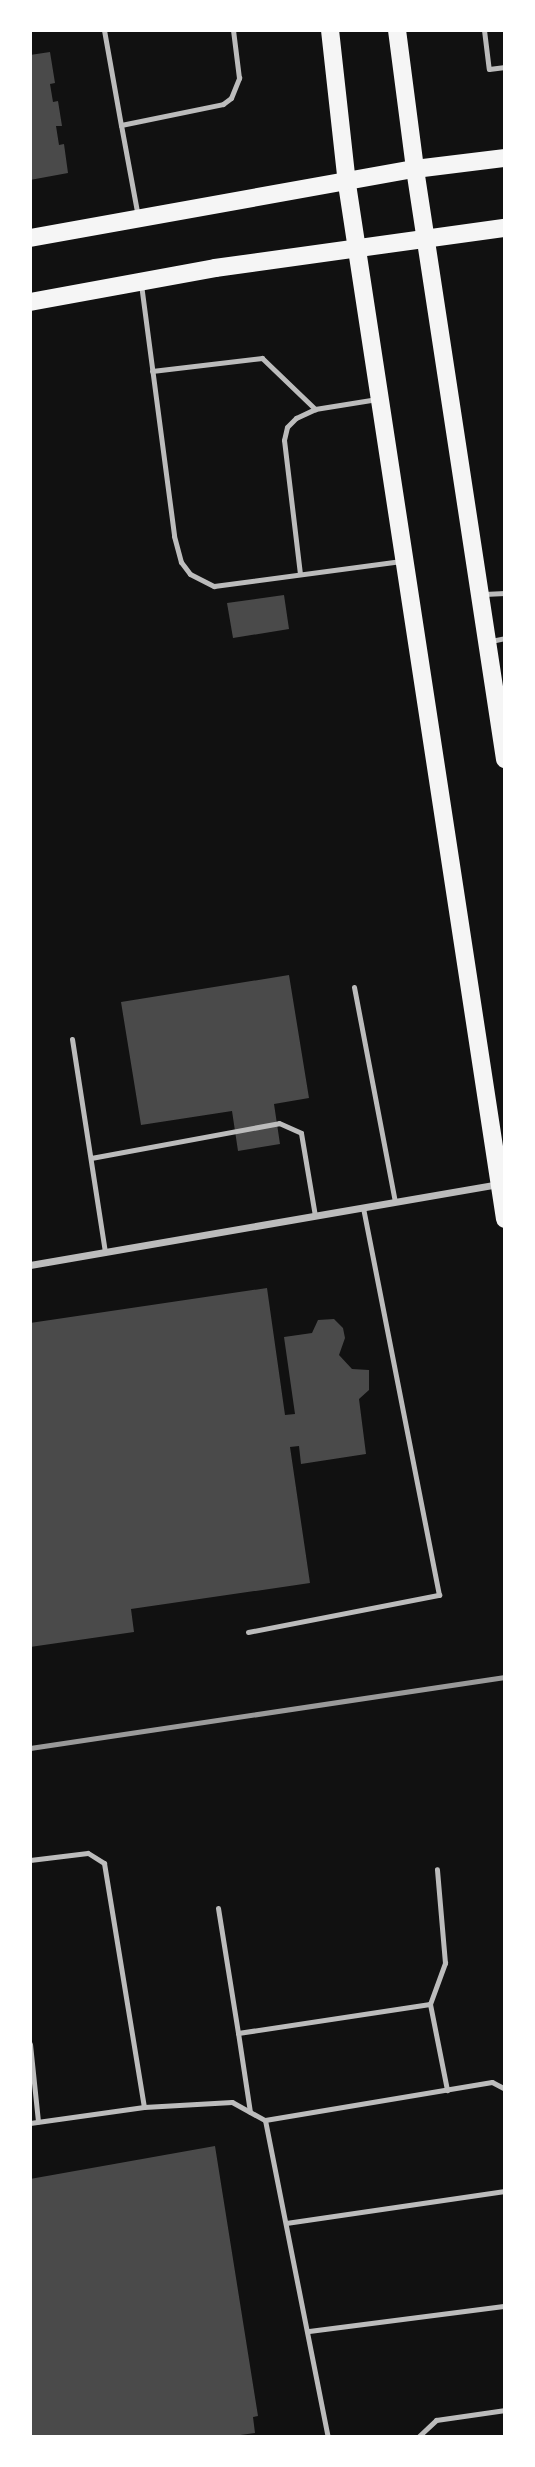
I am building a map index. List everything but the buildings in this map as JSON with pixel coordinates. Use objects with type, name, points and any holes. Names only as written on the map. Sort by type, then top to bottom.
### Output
[{"type":"main road","points":[[330,30],[347,184],[503,1183],[505,1219]]},
{"type":"main road","points":[[397,30],[425,238],[480,595],[496,640],[505,759]]},
{"type":"main road","points":[[30,238],[347,184],[415,169],[505,158]]},
{"type":"main road","points":[[30,302],[141,281],[505,228]]},
{"type":"street","points":[[30,1265],[503,1183]]},
{"type":"lane","points":[[104,30],[138,220]]},
{"type":"lane","points":[[121,125],[223,104],[231,98],[239,78],[233,30]]},
{"type":"lane","points":[[484,30],[489,69],[505,67]]},
{"type":"lane","points":[[141,281],[174,536],[181,562],[190,574],[214,586],[404,560]]},
{"type":"lane","points":[[152,371],[262,358],[315,409]]},
{"type":"lane","points":[[300,574],[284,440],[288,427],[296,418],[315,409],[380,399]]},
{"type":"lane","points":[[480,595],[505,593]]},
{"type":"lane","points":[[354,987],[395,1202]]},
{"type":"lane","points":[[72,1039],[106,1252]]},
{"type":"lane","points":[[90,1158],[279,1123],[301,1133],[315,1216]]},
{"type":"lane","points":[[248,1632],[439,1595],[363,1207]]},
{"type":"lane","points":[[30,1860],[88,1853],[104,1863],[144,2107]]},
{"type":"lane","points":[[437,1869],[445,1963],[430,2004],[447,2090]]},
{"type":"lane","points":[[218,1908],[250,2112]]},
{"type":"lane","points":[[238,2033],[430,2004]]},
{"type":"lane","points":[[30,2044],[38,2122]]},
{"type":"lane","points":[[30,2123],[144,2107],[232,2102],[265,2120],[492,2082],[505,2089]]},
{"type":"lane","points":[[265,2120],[328,2437]]},
{"type":"lane","points":[[286,2223],[505,2191]]},
{"type":"lane","points":[[309,2331],[505,2306]]},
{"type":"lane","points":[[418,2437],[436,2420],[505,2410]]},
{"type":"railway","points":[[30,1748],[505,1677]]}]
